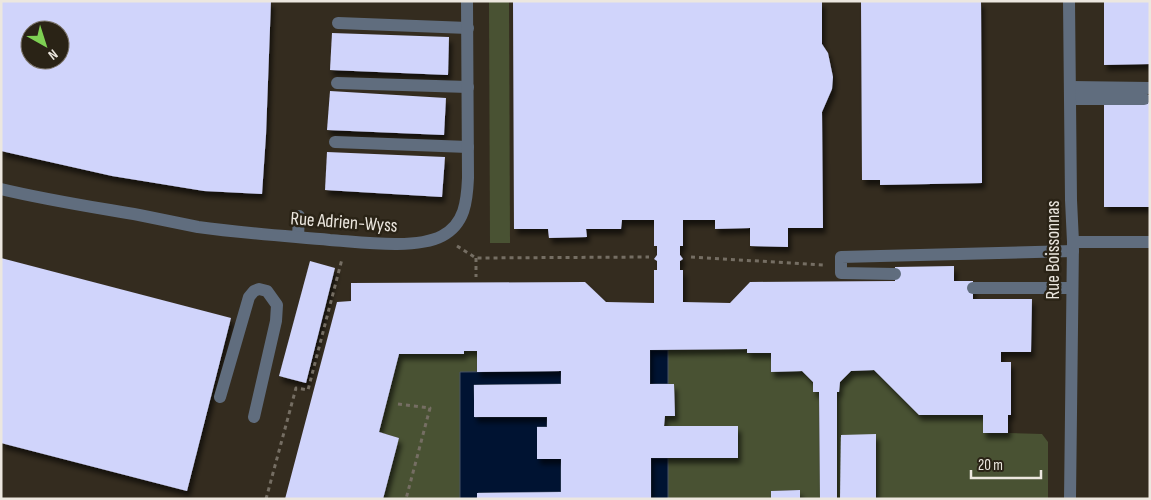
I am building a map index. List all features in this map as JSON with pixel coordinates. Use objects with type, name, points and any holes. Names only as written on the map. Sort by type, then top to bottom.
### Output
[{"type":"street","name":"Rue Adrien-Wyss","points":[[1,189],[54,201],[199,227],[346,241],[411,244],[442,236],[461,219],[468,178],[468,1]]},
{"type":"street","name":"Rue Boissonnas","points":[[1069,1],[1073,246],[1070,499]]},
{"type":"street","points":[[338,23],[468,28]]},
{"type":"street","points":[[337,83],[468,88]]},
{"type":"street","points":[[1071,93],[1147,93]]},
{"type":"street","points":[[335,142],[468,147]]},
{"type":"street","points":[[298,237],[299,216]]},
{"type":"street","points":[[895,274],[841,273],[842,257],[1150,242]]},
{"type":"street","points":[[974,288],[1072,288]]},
{"type":"street","points":[[220,397],[249,297],[254,291],[259,289],[267,291],[277,305],[276,321],[254,417]]},
{"type":"path","points":[[442,236],[476,258],[649,257]]},
{"type":"path","points":[[266,499],[296,388],[308,390],[346,241]]},
{"type":"path","points":[[691,257],[841,266]]},
{"type":"path","points":[[476,258],[476,277]]},
{"type":"path","points":[[398,404],[430,408],[406,499]]},
{"type":"green space","points":[[489,1],[509,1],[510,243],[490,243]]},
{"type":"green space","points":[[747,349],[771,353],[771,371],[802,371],[813,382],[813,391],[819,392],[820,499],[800,499],[799,490],[771,491],[771,499],[668,499],[668,458],[737,458],[738,426],[664,426],[665,416],[675,416],[674,384],[668,384],[668,350]]},
{"type":"green space","points":[[464,351],[477,351],[477,372],[460,372],[460,499],[383,499],[399,438],[379,432],[399,354],[464,353]]},
{"type":"green space","points":[[874,370],[919,415],[983,415],[1008,433],[1042,434],[1048,442],[1048,499],[837,499],[837,392],[839,392],[840,382],[851,371]]},
{"type":"water","points":[[650,350],[668,350],[668,384],[650,384]]},
{"type":"water","points":[[561,371],[561,384],[474,385],[475,417],[547,417],[547,427],[537,427],[561,459],[561,492],[478,493],[477,499],[460,499],[460,372]]},
{"type":"water","points":[[651,458],[668,458],[668,499],[651,499]]},
{"type":"building","points":[[1,1],[271,1],[262,194],[204,191],[112,176],[1,151]]},
{"type":"building","points":[[513,1],[822,1],[822,44],[828,53],[833,77],[832,89],[822,112],[823,228],[788,228],[788,247],[750,246],[750,228],[715,229],[715,220],[683,220],[683,246],[680,246],[680,255],[683,259],[680,261],[680,270],[683,270],[683,302],[730,303],[750,282],[895,281],[895,267],[954,266],[954,281],[973,281],[973,299],[1032,299],[1031,352],[1001,352],[1001,362],[1011,362],[1011,415],[1008,415],[1008,433],[983,433],[983,415],[919,415],[874,370],[851,371],[840,382],[839,392],[837,392],[837,499],[820,499],[819,392],[813,392],[813,382],[802,371],[771,372],[771,353],[747,353],[747,349],[650,350],[650,384],[674,384],[675,416],[665,416],[664,426],[738,426],[738,458],[651,458],[651,499],[477,499],[477,493],[561,492],[561,459],[537,459],[537,427],[547,427],[547,417],[474,417],[474,385],[561,384],[561,371],[477,372],[477,351],[464,351],[464,354],[399,354],[379,432],[399,438],[383,499],[285,499],[337,302],[351,301],[351,283],[585,282],[606,302],[654,303],[654,270],[657,270],[657,261],[654,259],[657,255],[657,246],[654,246],[654,220],[622,220],[621,229],[586,229],[587,237],[549,238],[548,229],[514,229]]},
{"type":"building","points":[[861,1],[981,1],[982,183],[880,185],[880,180],[862,180]]},
{"type":"building","points":[[1104,1],[1150,1],[1150,64],[1104,65]]},
{"type":"building","points":[[332,33],[449,37],[448,75],[330,70]]},
{"type":"building","points":[[330,91],[446,98],[444,135],[327,130]]},
{"type":"building","points":[[1148,95],[1150,95],[1150,207],[1104,207],[1104,103],[1148,104]]},
{"type":"building","points":[[327,152],[445,157],[442,197],[325,190]]},
{"type":"building","points":[[1,258],[231,318],[187,491],[1,443]]},
{"type":"building","points":[[310,261],[335,268],[306,383],[279,376]]},
{"type":"building","points":[[876,434],[876,499],[840,499],[841,435]]},
{"type":"building","points":[[800,490],[800,499],[771,499],[771,491]]}]
